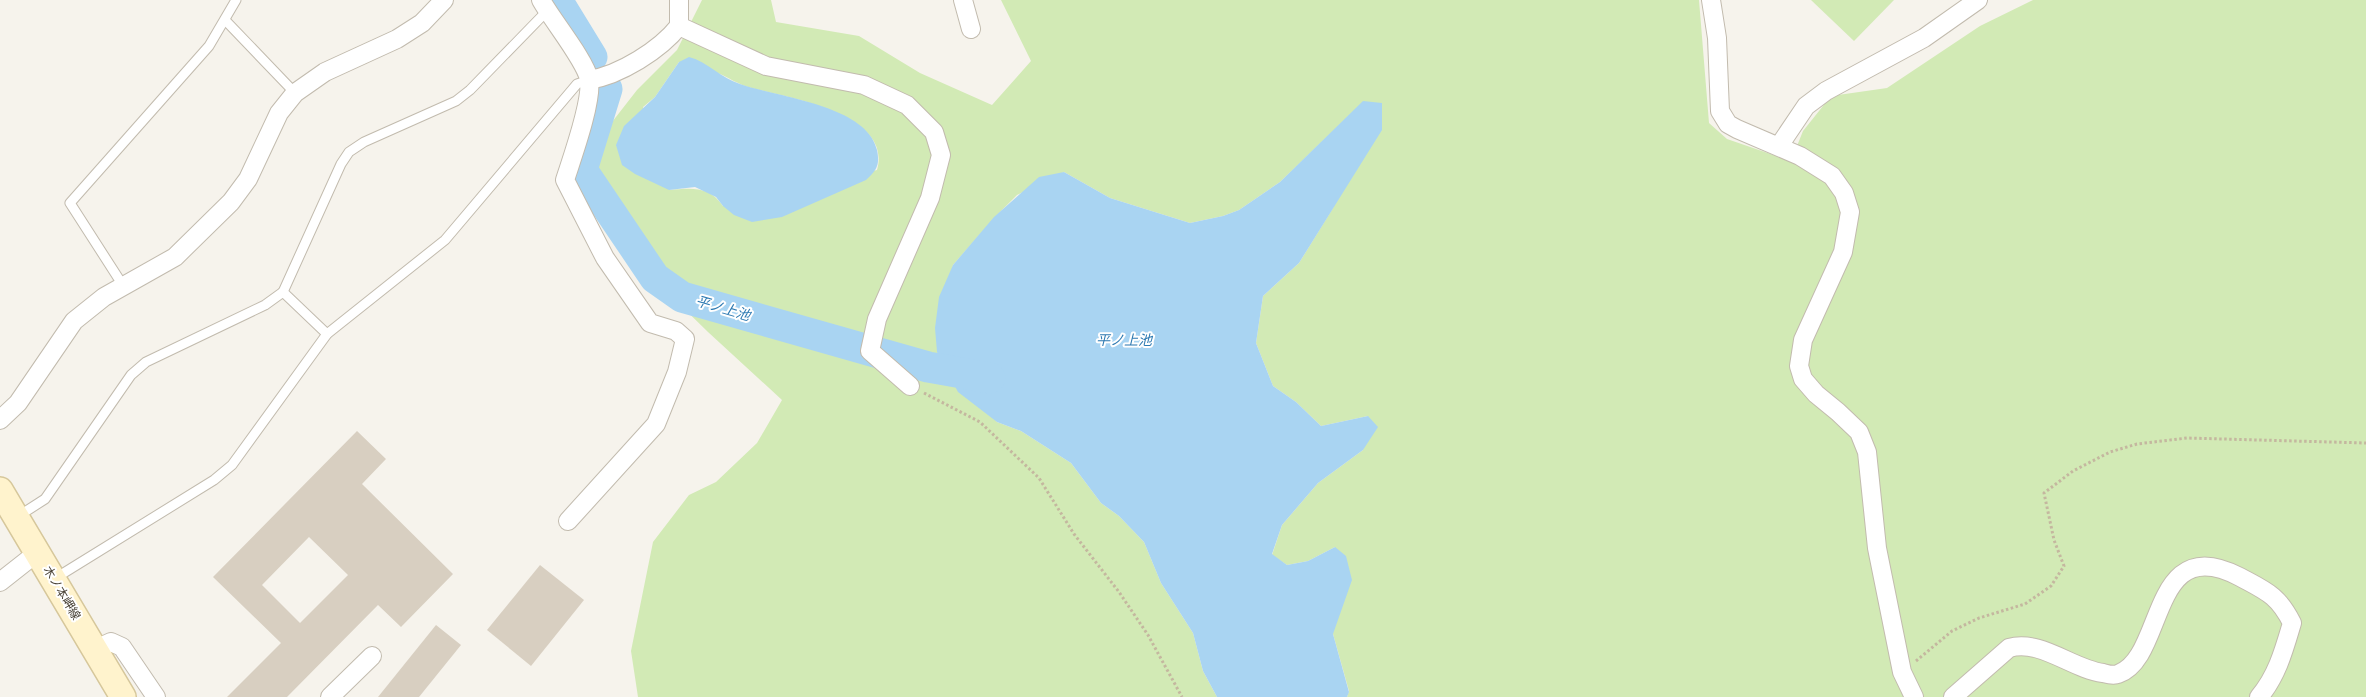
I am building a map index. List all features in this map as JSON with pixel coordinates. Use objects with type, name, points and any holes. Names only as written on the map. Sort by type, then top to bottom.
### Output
[{"type":"main road","name":"木ノ本岬線","points":[[0,490],[123,697]]},
{"type":"street","points":[[0,420],[18,402],[74,321],[104,297],[175,257],[231,202],[248,179],[279,113],[295,93],[325,72],[397,39],[422,23],[444,0]]},
{"type":"street","points":[[589,80],[612,74],[654,50],[679,26],[678,0]]},
{"type":"street","points":[[963,0],[971,29]]},
{"type":"street","points":[[1711,0],[1718,38],[1720,111],[1723,118],[1737,129],[1800,156],[1832,176],[1844,193],[1850,212],[1843,252],[1803,340],[1799,366],[1803,379],[1816,394],[1858,432],[1866,452],[1877,548],[1902,672],[1914,697]]},
{"type":"street","points":[[1779,146],[1806,106],[1826,91],[1924,38],[1978,0]]},
{"type":"street","points":[[544,6],[584,66],[589,80],[584,117],[565,180],[605,258],[650,323],[676,331],[685,339],[677,372],[656,424],[568,521]]},
{"type":"street","points":[[679,26],[766,66],[864,86],[907,105],[934,132],[941,155],[933,190],[877,319],[870,351],[910,386]]},
{"type":"street","points":[[0,582],[38,552]]},
{"type":"street","points":[[1952,697],[2009,648],[2020,645],[2032,647],[2092,672],[2116,675],[2130,668],[2139,655],[2167,592],[2181,576],[2193,568],[2212,566],[2230,572],[2269,592],[2283,605],[2292,623],[2282,658],[2268,686],[2259,697]]},
{"type":"street","points":[[96,649],[111,642],[122,647],[156,697]]},
{"type":"street","points":[[330,697],[372,656]]},
{"type":"lane","points":[[124,287],[70,203],[210,46],[236,0]]},
{"type":"lane","points":[[16,517],[45,499],[131,375],[146,362],[265,305],[283,292],[341,164],[349,152],[364,142],[456,101],[470,90],[544,6]]},
{"type":"lane","points":[[225,20],[295,93]]},
{"type":"lane","points":[[54,579],[214,480],[232,465],[328,334],[445,240],[577,84],[589,80]]},
{"type":"lane","points":[[283,292],[328,334]]},
{"type":"path","points":[[910,386],[980,422],[1039,478],[1074,534],[1148,635],[1182,697]]},
{"type":"path","points":[[1902,672],[1952,631],[1979,618],[2026,604],[2051,586],[2064,566],[2054,540],[2044,493],[2073,470],[2110,452],[2137,444],[2187,438],[2366,443]]},
{"type":"green space","points":[[702,0],[771,0],[776,22],[859,36],[920,73],[992,105],[1031,61],[1001,0],[1699,0],[1709,123],[1727,139],[1791,161],[1803,131],[1831,96],[1887,88],[1980,26],[2033,0],[2366,0],[2366,697],[1347,697],[1349,691],[1333,634],[1335,547],[1308,561],[1287,565],[1272,555],[1282,525],[1318,483],[1363,450],[1368,416],[1321,426],[1296,402],[1273,386],[1256,343],[1263,296],[1299,263],[1333,208],[1364,101],[1280,182],[1239,210],[1223,216],[1190,223],[1110,198],[1064,172],[1017,195],[953,265],[937,351],[948,370],[997,422],[1021,431],[1071,463],[1101,503],[1119,516],[1144,542],[1161,583],[1193,633],[1203,671],[1217,697],[638,697],[631,651],[653,542],[689,495],[716,482],[757,443],[782,400],[708,332],[618,244],[584,158],[637,90],[677,50]],"holes":[[[679,62],[720,74],[748,87],[809,103],[853,121],[869,134],[878,150],[877,170],[723,206],[718,199],[706,192],[693,189],[669,190],[643,107],[655,97]]]},
{"type":"green space","points":[[1811,0],[1894,0],[1854,41]]},
{"type":"water","points":[[689,57],[702,62],[740,84],[818,105],[839,113],[856,123],[870,135],[877,150],[878,163],[875,170],[866,180],[782,217],[752,222],[734,215],[716,197],[695,187],[669,190],[635,174],[622,165],[616,145],[624,126],[655,97],[679,62]]},
{"type":"water","name":"平ノ上池","points":[[1363,101],[1382,103],[1382,130],[1299,263],[1263,296],[1256,343],[1273,386],[1296,402],[1321,426],[1368,416],[1378,427],[1363,450],[1318,483],[1282,525],[1272,554],[1287,565],[1308,561],[1335,547],[1346,556],[1352,580],[1333,634],[1349,692],[1347,697],[1217,697],[1203,671],[1193,633],[1161,583],[1144,542],[1119,516],[1101,503],[1071,463],[1021,431],[997,422],[958,392],[937,352],[935,328],[939,297],[953,265],[994,217],[1039,177],[1064,172],[1110,198],[1190,223],[1223,216],[1239,210],[1280,182]]},
{"type":"building","points":[[357,431],[386,459],[362,484],[453,574],[401,627],[378,605],[287,697],[227,697],[281,643],[213,577]],"holes":[[[309,537],[348,575],[300,623],[262,585]]]},
{"type":"building","points":[[540,565],[584,600],[531,666],[487,630]]},
{"type":"building","points":[[436,625],[461,645],[419,697],[378,697]]},
{"type":"waterway","name":"平ノ上池","points":[[557,0],[592,57]]},
{"type":"waterway","name":"平ノ上池","points":[[607,89],[582,170],[655,278],[682,297],[928,367],[990,378]]}]
